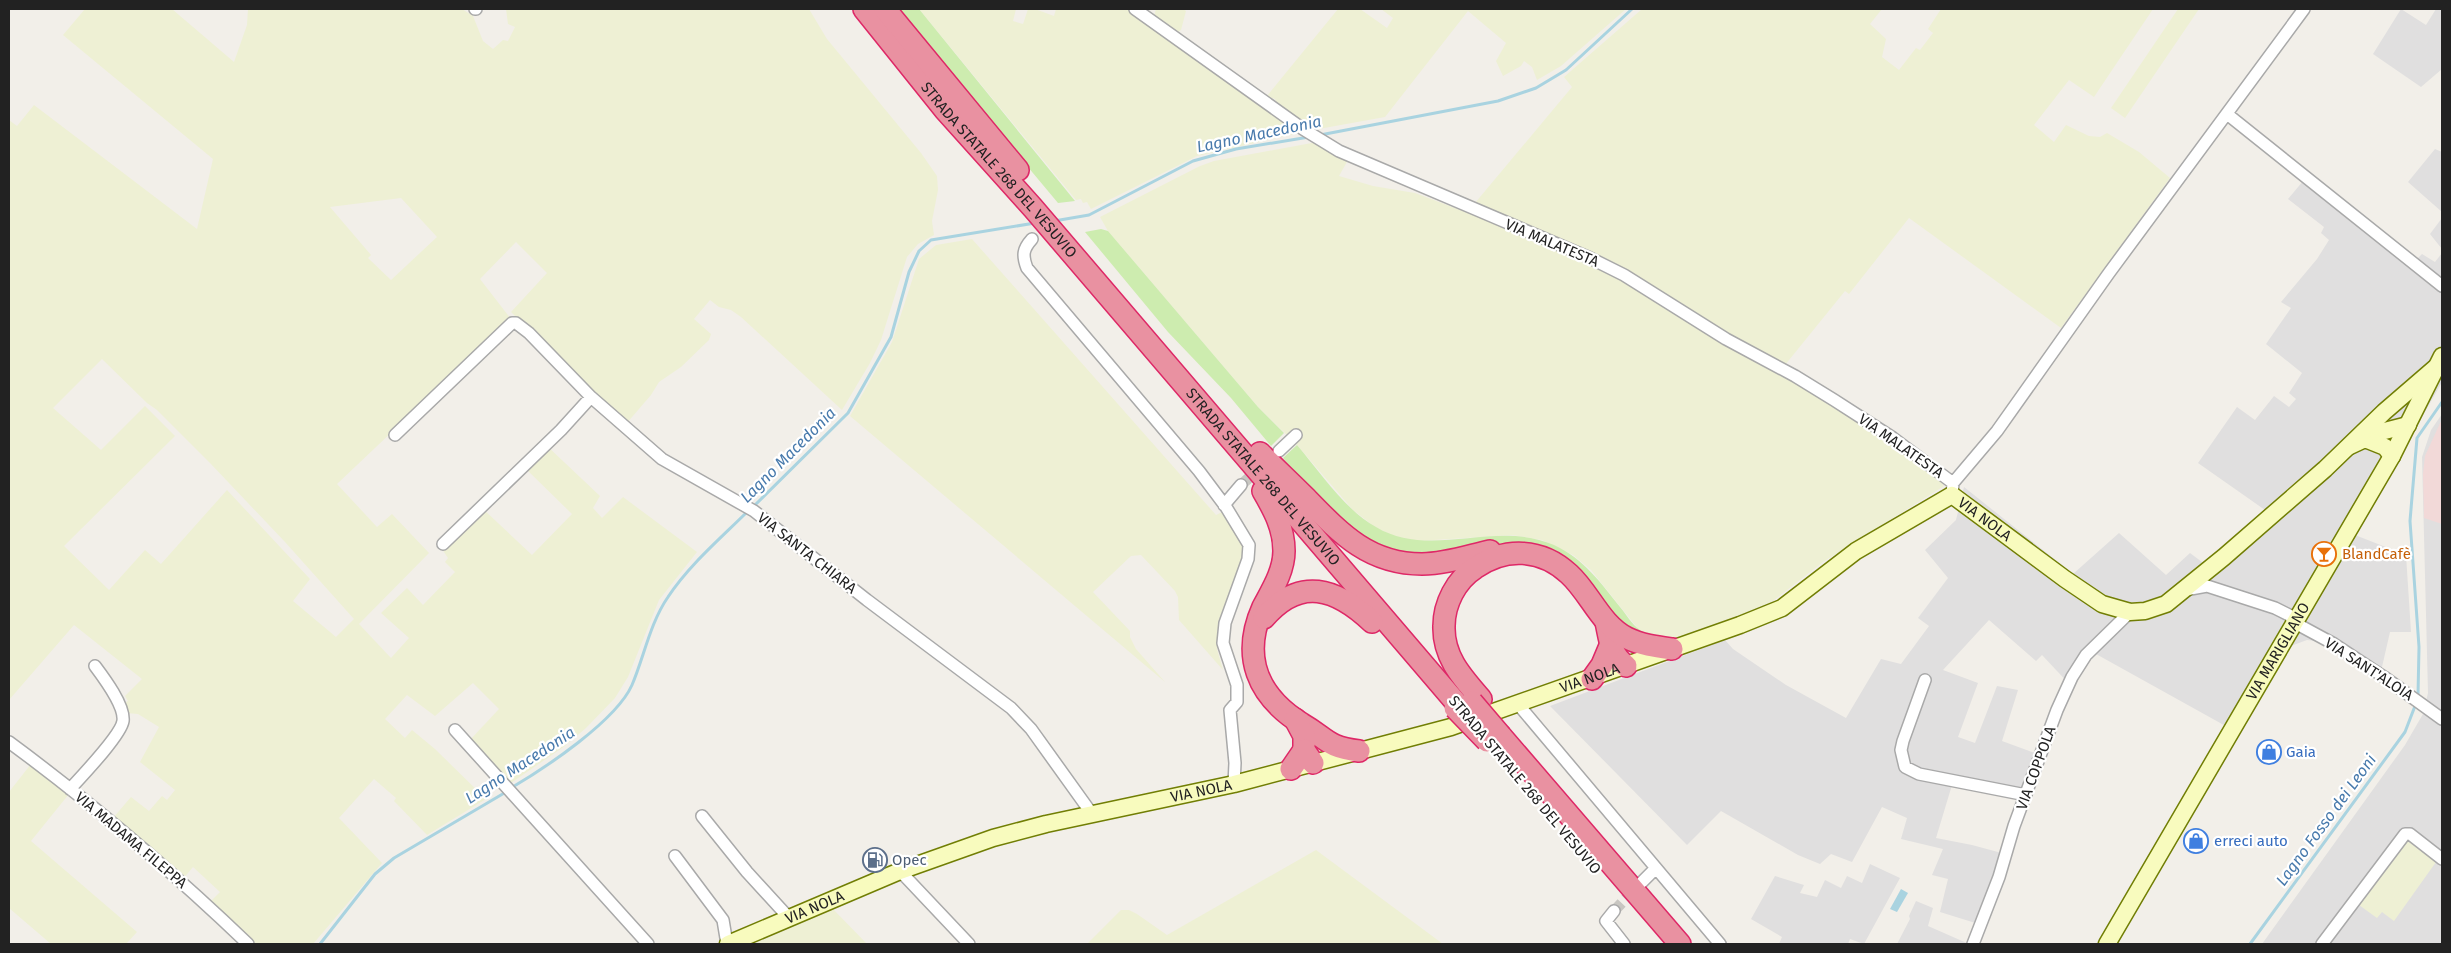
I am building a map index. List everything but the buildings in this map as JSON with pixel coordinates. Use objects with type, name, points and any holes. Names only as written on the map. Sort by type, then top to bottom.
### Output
[{"type":"highway","name":"STRADA STATALE 268 DEL VESUVIO","points":[[864,9],[945,110],[1040,206]]},
{"type":"highway","name":"STRADA STATALE 268 DEL VESUVIO","points":[[884,9],[1174,374],[1467,704],[1549,791],[1680,944]]},
{"type":"highway","name":"STRADA STATALE 268 DEL VESUVIO","points":[[1069,241],[1270,452],[1467,704]]},
{"type":"highway","points":[[1174,374],[1260,487],[1283,532],[1284,553],[1280,572],[1257,626],[1252,654],[1258,677],[1265,690],[1295,719],[1329,744],[1338,749],[1359,751]]},
{"type":"highway","points":[[1270,452],[1352,542],[1373,555],[1391,560],[1424,564],[1446,562],[1494,551],[1502,554]]},
{"type":"highway","points":[[1467,704],[1458,672],[1449,656],[1444,636],[1445,612],[1457,586],[1472,569],[1502,554],[1519,552],[1535,555],[1553,562],[1569,574],[1619,642],[1616,657],[1628,665]]},
{"type":"highway","points":[[1257,626],[1280,602],[1297,593],[1321,592],[1337,596],[1353,605],[1467,704]]},
{"type":"highway","points":[[1619,642],[1672,649]]},
{"type":"highway","points":[[1592,678],[1619,642]]},
{"type":"highway","points":[[1295,719],[1312,758]]},
{"type":"highway","points":[[1291,769],[1312,758],[1320,736]]},
{"type":"highway","name":"STRADA STATALE 268 DEL VESUVIO","points":[[1499,736],[1661,944]]},
{"type":"street","name":"VIA MALATESTA","points":[[1135,9],[1296,124],[1339,151],[1543,238],[1624,275],[1726,339],[1795,376],[1834,400],[1892,438],[1952,489]]},
{"type":"street","points":[[1952,489],[1997,431],[2098,288],[2304,9]]},
{"type":"street","points":[[2227,114],[2442,286]]},
{"type":"street","points":[[1032,238],[1024,247],[1023,257],[1027,268],[1150,412],[1224,505],[1249,544],[1248,558],[1225,623],[1223,643],[1237,692],[1237,702],[1230,710],[1235,762],[1234,784]]},
{"type":"street","name":"VIA SANTA CHIARA","points":[[395,434],[512,323],[516,323],[529,333],[591,398],[662,459],[754,511],[867,600],[1011,708],[1031,729],[1092,814]]},
{"type":"street","name":"VIA NOLA","points":[[1312,758],[1359,751],[1451,727],[1592,678],[1782,608],[1856,551],[1952,489],[2083,592],[2108,606],[2130,612],[2145,611],[2166,604],[2185,590],[2350,446],[2439,362]]},
{"type":"street","name":"VIA MARIGLIANO","points":[[2107,944],[2392,456],[2439,362]]},
{"type":"street","points":[[443,544],[561,430],[591,398]]},
{"type":"street","points":[[2384,412],[2410,422]]},
{"type":"street","name":"VIA NOLA","points":[[2350,446],[2373,434],[2410,422]]},
{"type":"street","points":[[1270,452],[1296,435]]},
{"type":"street","points":[[2366,439],[2385,447],[2392,456]]},
{"type":"street","points":[[1224,505],[1241,485]]},
{"type":"street","name":"VIA SANT'ALOIA","points":[[2185,590],[2207,586],[2275,608],[2290,615],[2294,621],[2334,644],[2442,719]]},
{"type":"street","name":"VIA COPPOLA","points":[[1973,944],[1982,924],[2057,710],[2072,678],[2086,655],[2130,612]]},
{"type":"street","points":[[70,789],[103,751],[123,724],[115,697],[95,666]]},
{"type":"street","points":[[1925,680],[1902,741],[1901,750],[1905,767],[1919,774],[2026,795]]},
{"type":"street","points":[[1518,704],[1720,944]]},
{"type":"street","points":[[455,730],[648,944]]},
{"type":"street","name":"VIA MADAMA FILEPPA","points":[[9,742],[70,789],[183,883],[248,944]]},
{"type":"street","name":"VIA NOLA","points":[[728,944],[900,871],[1018,831],[1234,784],[1291,769]]},
{"type":"street","points":[[702,816],[747,872],[790,919]]},
{"type":"street","points":[[2322,944],[2404,834],[2410,834],[2442,859]]},
{"type":"street","points":[[676,856],[723,920],[728,944]]},
{"type":"street","points":[[1642,882],[1656,868]]},
{"type":"street","points":[[900,871],[969,944]]},
{"type":"street","points":[[1614,911],[1606,921],[1624,944]]},
{"type":"shaded area","points":[[2401,9],[2426,25],[2436,9],[2442,9],[2442,69],[2421,87],[2373,54]]},
{"type":"shaded area","points":[[2435,149],[2442,152],[2442,212],[2408,182]]},
{"type":"shaded area","points":[[2309,174],[2416,260],[2422,254],[2435,262],[2442,253],[2442,382],[2355,535],[2406,555],[2411,632],[2390,632],[2379,680],[2316,641],[2307,640],[2288,647],[2240,734],[2096,654],[2085,665],[2072,687],[2042,655],[2036,661],[1989,620],[1943,670],[1978,683],[1958,737],[1975,743],[1997,686],[2018,690],[2002,741],[2043,756],[2028,800],[1952,785],[1936,838],[2009,855],[1985,926],[1940,912],[1948,879],[1932,875],[1943,849],[1901,839],[1907,818],[1882,807],[1852,862],[1831,854],[1820,864],[1798,855],[1721,811],[1687,845],[1550,706],[1725,640],[1733,649],[1786,685],[1846,718],[1881,659],[1901,664],[1929,626],[1918,618],[1948,578],[1925,550],[1956,520],[1964,487],[2073,574],[2119,533],[2166,575],[2190,553],[2206,565],[2265,510],[2198,463],[2237,407],[2255,420],[2274,396],[2289,407],[2296,399],[2289,393],[2302,373],[2266,344],[2291,308],[2281,302],[2317,259],[2329,240],[2321,233],[2324,227],[2288,199]]},
{"type":"shaded area","points":[[2442,218],[2442,249],[2430,234]]},
{"type":"shaded area","points":[[2442,414],[2442,944],[2262,944],[2405,745],[2423,714],[2428,693],[2422,457],[2431,430]]},
{"type":"shaded area","points":[[2442,419],[2442,524],[2424,518],[2423,474],[2425,456]]},
{"type":"shaded area","points":[[1870,864],[1900,878],[1864,944],[1850,939],[1848,944],[1779,944],[1782,937],[1751,919],[1775,876],[1804,885],[1800,893],[1817,897],[1825,880],[1841,888],[1847,876],[1862,883]]},
{"type":"shaded area","points":[[1916,901],[1933,908],[1928,926],[1969,944],[1897,944],[1910,919],[1909,916]]},
{"type":"green space","points":[[85,9],[172,9],[234,62],[247,25],[248,9],[462,9],[473,16],[483,41],[493,49],[503,40],[508,41],[515,27],[508,24],[506,9],[809,9],[827,39],[921,153],[937,176],[938,190],[932,221],[934,235],[918,244],[907,257],[881,340],[870,363],[842,410],[741,317],[731,310],[719,307],[710,300],[694,319],[711,334],[709,340],[681,367],[659,382],[651,395],[626,424],[511,312],[547,273],[516,242],[480,279],[511,319],[337,484],[377,527],[392,514],[429,553],[359,624],[391,658],[409,638],[381,613],[407,588],[423,605],[455,572],[445,562],[448,558],[442,549],[482,508],[532,555],[572,514],[524,467],[546,445],[600,496],[593,508],[602,518],[623,497],[697,552],[659,600],[628,677],[615,698],[586,728],[565,746],[511,783],[507,782],[469,741],[499,709],[473,683],[435,716],[407,695],[385,719],[405,738],[412,730],[435,749],[486,799],[427,835],[394,801],[396,798],[374,779],[339,818],[382,863],[313,944],[253,944],[209,903],[220,892],[193,867],[183,879],[113,818],[131,797],[149,811],[162,796],[167,800],[175,790],[140,762],[159,727],[138,714],[127,713],[122,704],[128,701],[125,696],[142,679],[74,625],[9,700],[9,120],[17,126],[34,105],[197,229],[213,159],[63,35]],"holes":[[[401,198],[437,237],[391,280],[368,258],[371,255],[330,207]],[[102,359],[210,463],[285,542],[354,619],[336,637],[293,601],[310,579],[227,490],[161,564],[145,550],[109,590],[64,546],[175,436],[145,406],[101,450],[53,408]]]},
{"type":"green space","points":[[896,9],[919,9],[1075,201],[1058,203]]},
{"type":"green space","points":[[919,9],[1016,9],[1013,21],[1023,24],[1028,9],[1035,9],[1054,16],[1056,9],[1127,9],[1155,26],[1299,133],[1197,156],[1091,209],[1087,202],[1083,203],[1081,199],[1076,200]]},
{"type":"green space","points":[[1156,9],[1183,9],[1186,11],[1181,30],[1178,32],[1154,16]]},
{"type":"green space","points":[[1338,9],[1360,9],[1387,28],[1393,18],[1381,9],[1626,9],[1561,66],[1537,80],[1532,67],[1524,61],[1521,66],[1503,76],[1496,61],[1506,43],[1468,11],[1385,117],[1313,130],[1278,107],[1275,99],[1267,96]]},
{"type":"green space","points":[[1642,9],[1882,9],[1870,24],[1886,39],[1882,57],[1899,70],[1916,48],[1920,50],[1933,33],[1928,29],[1941,9],[2153,9],[2094,97],[2069,80],[2034,125],[2054,142],[2066,125],[2089,136],[2100,137],[2107,133],[2139,152],[2170,178],[2061,328],[1909,218],[1849,294],[1845,291],[1785,365],[1742,343],[1691,313],[1475,203],[1572,87],[1564,77]]},
{"type":"green space","points":[[2178,9],[2199,9],[2125,118],[2111,108]]},
{"type":"green space","points":[[1317,142],[1348,160],[1339,176],[1373,186],[1415,193],[1522,233],[1604,269],[1855,418],[1939,478],[1944,486],[1823,562],[1773,601],[1729,620],[1668,641],[1657,639],[1639,630],[1591,570],[1573,555],[1542,540],[1512,535],[1418,541],[1393,536],[1375,527],[1353,510],[1297,445],[1258,407],[1108,231],[1100,217],[1200,166],[1214,161]]},
{"type":"green space","points":[[1101,229],[1108,231],[1258,407],[1284,433],[1271,446],[1231,398],[1168,332],[1085,232]]},
{"type":"green space","points":[[972,239],[1216,515],[1222,512],[1227,516],[1241,538],[1244,553],[1219,620],[1217,649],[1223,670],[1179,620],[1178,597],[1175,591],[1141,555],[1131,556],[1093,592],[1130,631],[1130,637],[1136,649],[1165,682],[850,416],[892,342],[919,259],[936,245]]},
{"type":"green space","points":[[1297,445],[1343,500],[1376,527],[1397,536],[1419,540],[1509,536],[1532,538],[1554,545],[1583,564],[1634,625],[1644,633],[1657,639],[1627,631],[1564,559],[1433,559],[1379,551],[1327,511],[1283,458]]},
{"type":"green space","points":[[31,764],[69,794],[31,841],[137,932],[126,944],[51,944],[9,908],[9,792]]},
{"type":"green space","points":[[2406,840],[2436,862],[2394,921],[2382,912],[2377,918],[2359,905]]},
{"type":"green space","points":[[1316,850],[1443,944],[1087,944],[1121,910],[1129,910],[1137,914],[1167,935]]},
{"type":"green space","points":[[833,909],[867,944],[753,944],[781,932]]},
{"type":"water","points":[[1901,889],[1908,893],[1897,912],[1890,909]]},
{"type":"waterway","name":"Lagno Macedonia","points":[[1320,135],[1498,101],[1536,88],[1566,70],[1632,9]]},
{"type":"waterway","name":"Lagno Macedonia","points":[[1054,221],[1089,215],[1193,161],[1236,149],[1309,137]]},
{"type":"waterway","name":"Lagno Macedonia","points":[[753,507],[848,413],[891,337],[909,272],[919,251],[931,240],[1035,223]]},
{"type":"waterway","name":"Lagno Fosso dei Leoni","points":[[2418,695],[2419,647],[2410,521],[2417,438],[2442,402]]},
{"type":"waterway","name":"Lagno Macedonia","points":[[511,788],[542,769],[596,728],[624,699],[632,685],[656,618],[668,597],[695,563],[748,511]]},
{"type":"waterway","name":"Lagno Fosso dei Leoni","points":[[2250,944],[2405,732],[2415,706]]},
{"type":"waterway","name":"Lagno Macedonia","points":[[320,944],[375,874],[394,858],[506,792]]},
{"type":"tunnel","points":[[1241,485],[1261,467]]},
{"type":"tunnel","points":[[1614,911],[1637,887]]},
{"type":"place","name":"BlandCafè","points":[[2324,554]]},
{"type":"place","name":"Gaia","points":[[2269,752]]},
{"type":"place","name":"erreci auto","points":[[2196,841]]},
{"type":"place","name":"Opec","points":[[875,860]]}]
